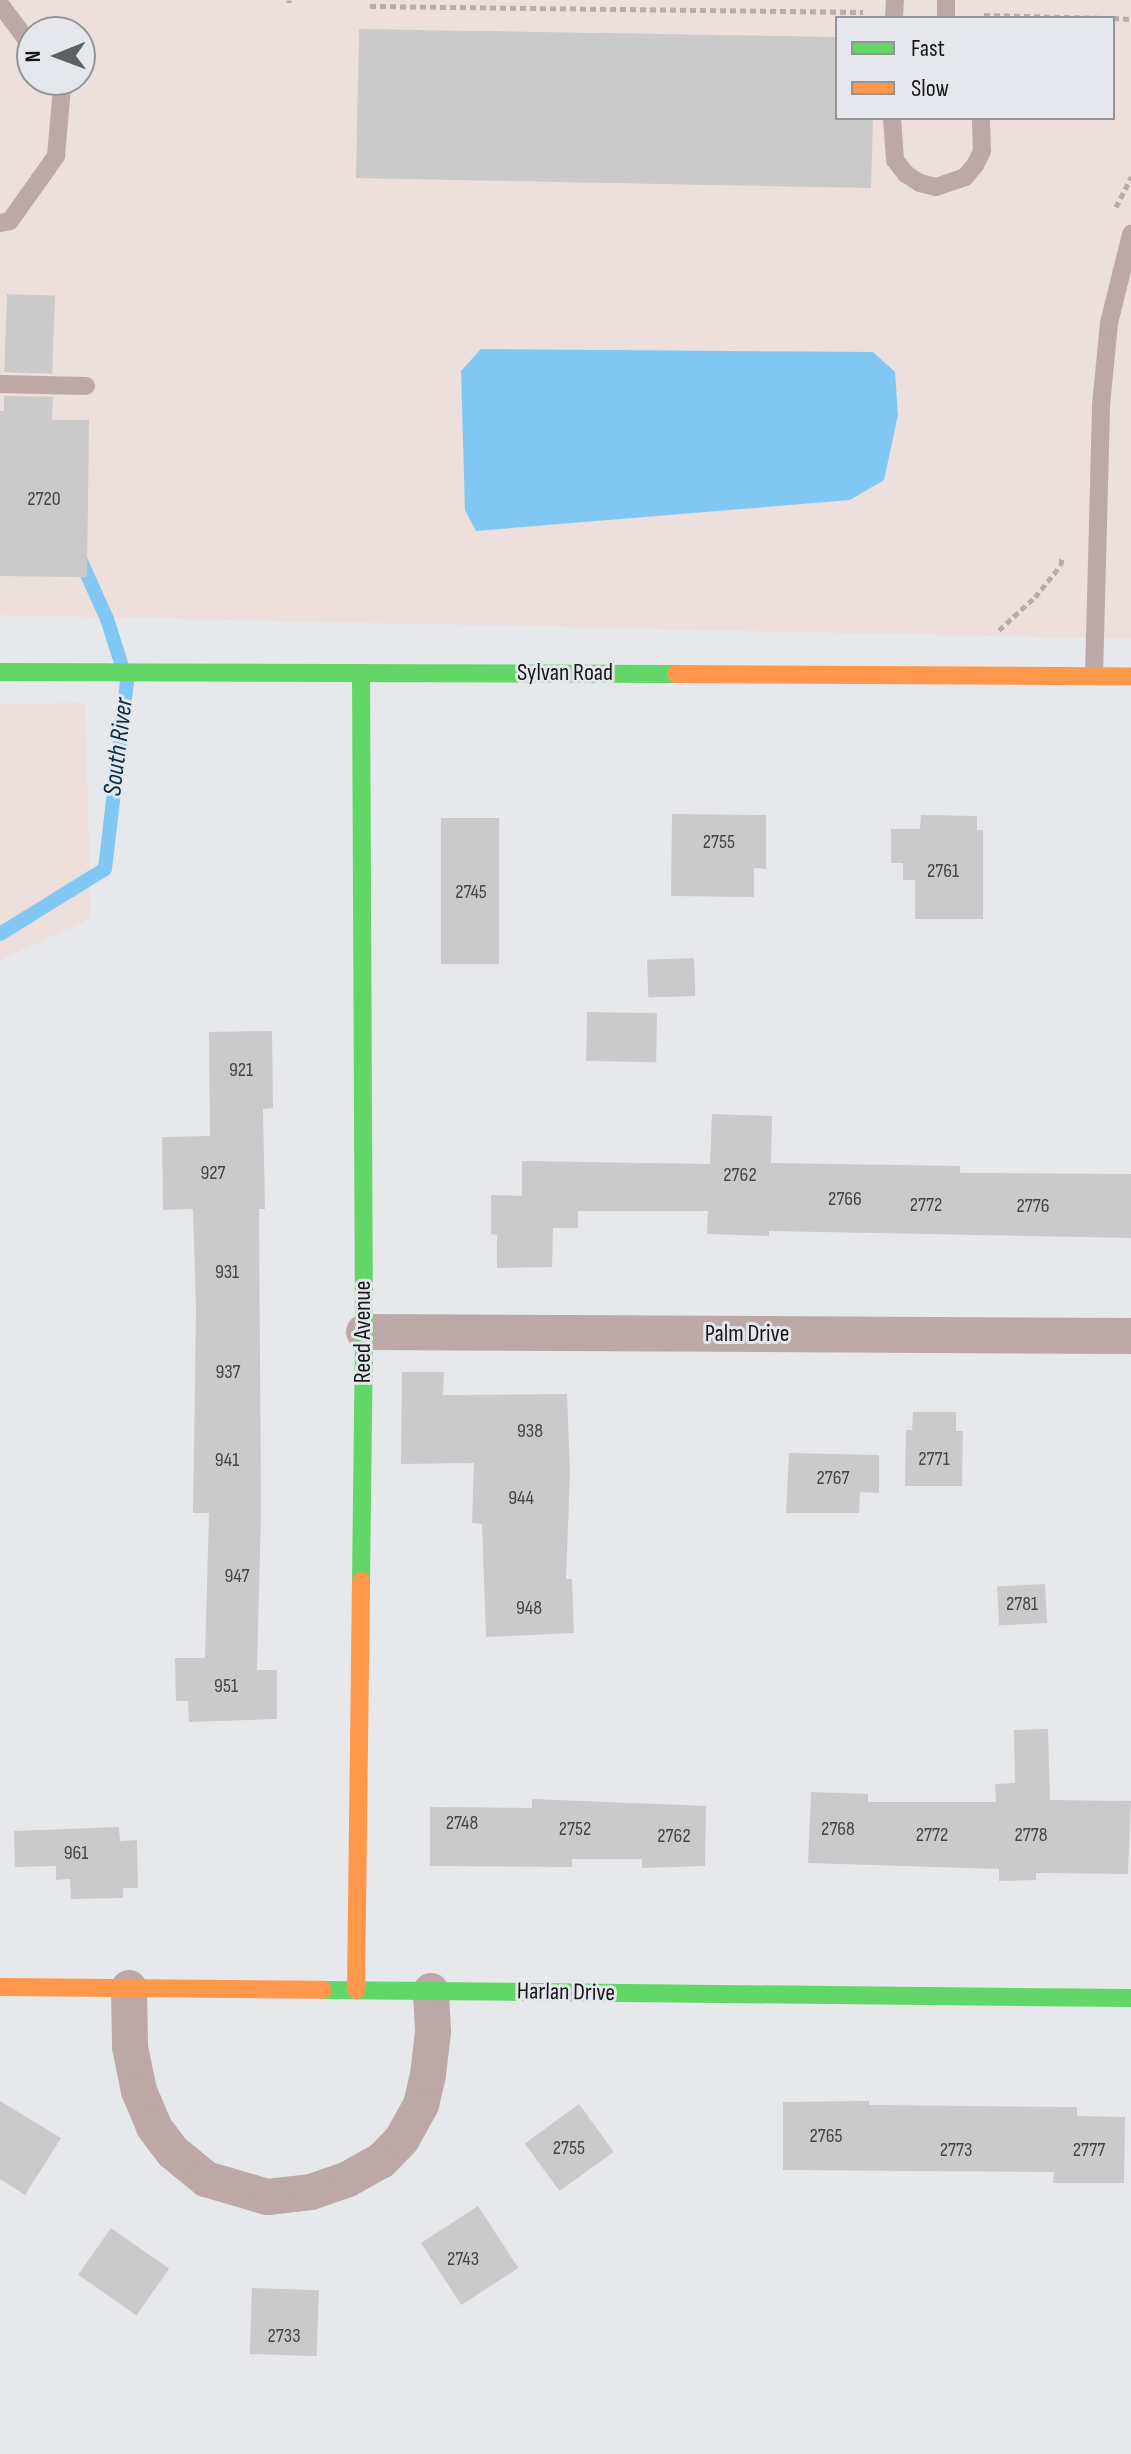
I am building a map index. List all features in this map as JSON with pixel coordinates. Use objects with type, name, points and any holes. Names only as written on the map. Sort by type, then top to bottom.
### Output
[{"type":"street","name":"Sylvan Road","points":[[0,672],[1131,676]]},
{"type":"street","name":"Reed Avenue","points":[[356,1990],[364,1332],[361,673]]},
{"type":"street","name":"Palm Drive","points":[[364,1332],[1131,1336]]},
{"type":"street","name":"Harlan Drive","points":[[0,1987],[1131,1998]]},
{"type":"street","points":[[129,1988],[130,2047],[139,2091],[154,2127],[173,2152],[206,2179],[267,2197],[311,2192],[348,2179],[381,2161],[402,2139],[421,2105],[428,2075],[433,2032],[431,1991]]},
{"type":"lane","points":[[1,6],[16,26]]},
{"type":"lane","points":[[0,223],[10,221],[56,156],[61,96]]},
{"type":"lane","points":[[892,120],[895,160],[906,174],[920,183],[936,187],[965,177],[975,165],[982,151],[981,120]]},
{"type":"lane","points":[[1094,676],[1101,405],[1109,323],[1131,234]]},
{"type":"lane","points":[[0,384],[86,386]]},
{"type":"path","points":[[370,6],[868,12]]},
{"type":"path","points":[[984,15],[1024,16]]},
{"type":"shaded area","points":[[0,0],[1131,0],[1131,639],[0,615]]},
{"type":"shaded area","points":[[85,703],[91,918],[0,960],[0,704]]},
{"type":"water","points":[[481,349],[873,352],[895,372],[898,415],[884,480],[850,500],[476,531],[465,510],[461,371]]},
{"type":"building","points":[[359,29],[835,37],[835,120],[873,120],[871,188],[356,178]]},
{"type":"building","points":[[7,294],[55,296],[52,374],[4,372]]},
{"type":"building","points":[[4,396],[53,397],[52,420],[89,420],[87,577],[0,576],[0,411],[4,411]]},
{"type":"building","points":[[672,814],[766,815],[766,869],[754,868],[754,897],[671,896]]},
{"type":"building","points":[[921,815],[977,816],[977,830],[983,830],[983,919],[915,919],[915,880],[903,880],[903,863],[891,863],[891,829],[920,829]]},
{"type":"building","points":[[441,818],[499,818],[499,964],[441,964]]},
{"type":"building","points":[[694,958],[695,996],[648,998],[647,960]]},
{"type":"building","points":[[587,1012],[657,1013],[656,1062],[586,1061]]},
{"type":"building","points":[[272,1031],[273,1108],[263,1109],[265,1209],[259,1209],[261,1512],[257,1670],[277,1670],[277,1719],[189,1722],[188,1701],[176,1701],[175,1658],[205,1658],[209,1513],[193,1513],[196,1311],[193,1209],[163,1210],[162,1137],[210,1136],[209,1032]]},
{"type":"building","points":[[712,1114],[772,1116],[771,1163],[960,1166],[960,1173],[1131,1174],[1131,1238],[769,1231],[769,1236],[707,1234],[708,1211],[578,1211],[578,1228],[553,1228],[552,1267],[497,1268],[497,1235],[491,1234],[491,1195],[522,1196],[522,1161],[710,1164]]},
{"type":"building","points":[[402,1372],[444,1372],[443,1395],[567,1394],[570,1473],[566,1579],[572,1579],[574,1633],[486,1637],[482,1524],[472,1523],[474,1463],[401,1464]]},
{"type":"building","points":[[913,1412],[956,1412],[956,1431],[963,1431],[962,1486],[905,1486],[906,1430],[912,1430]]},
{"type":"building","points":[[789,1453],[879,1455],[879,1493],[860,1492],[859,1513],[786,1513]]},
{"type":"building","points":[[1045,1584],[1047,1623],[999,1625],[997,1587]]},
{"type":"building","points":[[1048,1729],[1050,1800],[1131,1801],[1128,1874],[1036,1873],[1036,1880],[999,1881],[999,1869],[808,1863],[811,1792],[868,1794],[868,1802],[996,1802],[995,1784],[1015,1783],[1014,1730]]},
{"type":"building","points":[[532,1799],[706,1806],[705,1866],[642,1868],[642,1859],[572,1859],[572,1867],[430,1866],[430,1807],[532,1808]]},
{"type":"building","points":[[119,1827],[120,1841],[137,1840],[138,1888],[123,1888],[123,1898],[71,1899],[70,1879],[56,1880],[56,1866],[15,1867],[14,1831]]},
{"type":"building","points":[[0,2101],[61,2138],[25,2195],[0,2179]]},
{"type":"building","points":[[869,2101],[869,2105],[1077,2107],[1077,2116],[1125,2117],[1124,2183],[1053,2183],[1054,2172],[783,2170],[783,2102]]},
{"type":"building","points":[[579,2104],[614,2152],[559,2191],[525,2143]]},
{"type":"building","points":[[478,2206],[518,2268],[461,2305],[421,2243]]},
{"type":"building","points":[[111,2228],[169,2269],[136,2315],[78,2275]]},
{"type":"building","points":[[252,2288],[319,2290],[317,2356],[250,2354]]},
{"type":"waterway","name":"South River","points":[[0,934],[105,869],[127,682],[107,619],[80,559]]},
{"type":"traffic: fast","points":[[0,672],[676,674]]},
{"type":"traffic: fast","points":[[361,673],[364,1332],[361,1581]]},
{"type":"traffic: fast","points":[[323,1990],[1131,1998]]},
{"type":"traffic: slow","points":[[676,674],[1131,676]]},
{"type":"traffic: slow","points":[[356,1990],[361,1581]]},
{"type":"traffic: slow","points":[[0,1987],[323,1990]]}]
